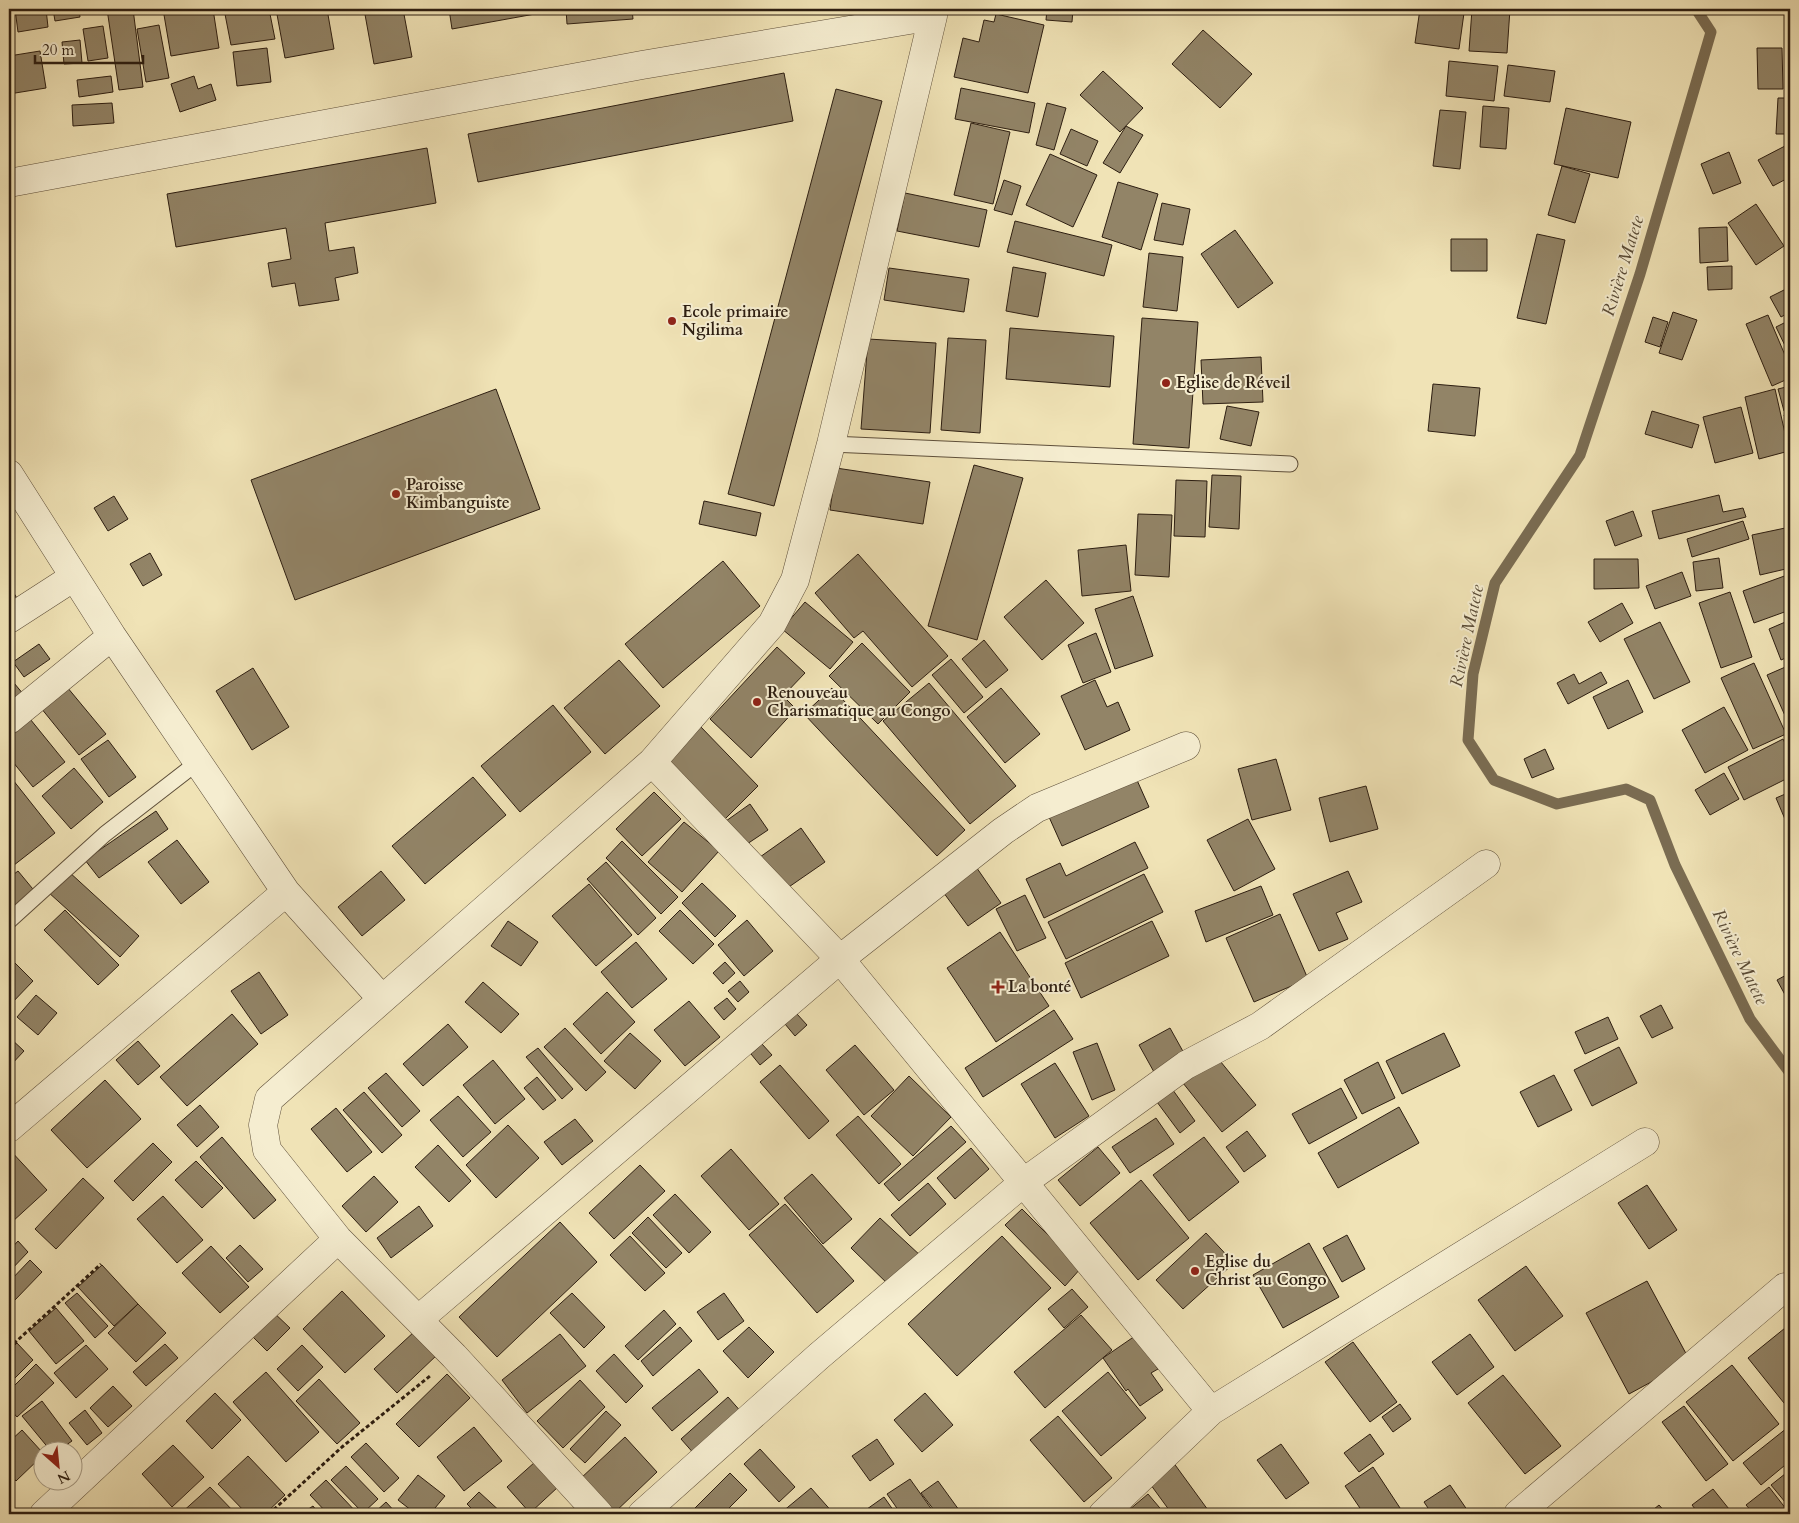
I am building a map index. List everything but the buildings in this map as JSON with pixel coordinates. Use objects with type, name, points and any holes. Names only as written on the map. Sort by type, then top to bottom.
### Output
[{"type":"street","points":[[9,183],[933,12],[831,444],[795,580],[772,624],[652,762],[269,1099],[263,1125],[267,1150],[338,1239],[419,1319],[599,1514]]},
{"type":"street","points":[[9,474],[112,636],[286,892],[382,999]]},
{"type":"street","points":[[9,619],[74,577]]},
{"type":"street","points":[[9,720],[112,636]]},
{"type":"street","points":[[419,1319],[840,959],[1003,831],[1037,808],[1186,746]]},
{"type":"street","points":[[652,762],[840,959],[1211,1411]]},
{"type":"street","points":[[642,1514],[819,1356],[1024,1182],[1186,1065],[1260,1026],[1486,864]]},
{"type":"street","points":[[9,1128],[286,892]]},
{"type":"street","points":[[1103,1514],[1211,1411],[1645,1142]]},
{"type":"street","points":[[44,1514],[338,1239]]},
{"type":"street","points":[[1518,1514],[1785,1287]]},
{"type":"lane","points":[[831,444],[1290,464]]},
{"type":"lane","points":[[9,921],[105,834],[198,762]]},
{"type":"path","points":[[9,1348],[101,1264]]},
{"type":"path","points":[[270,1514],[342,1447],[454,1356]]},
{"type":"waterway","name":"Rivière Matete","points":[[1696,9],[1711,32],[1640,274],[1580,455],[1495,583],[1473,674],[1468,740],[1494,780],[1557,804],[1626,789],[1650,800],[1675,865],[1750,1019],[1790,1073]]},
{"type":"place","name":"Ecole primaire Ngilima","points":[[672,321]]},
{"type":"place","name":"Eglise de Réveil","points":[[1166,383]]},
{"type":"place","name":"Paroisse Kimbanguiste","points":[[396,494]]},
{"type":"place","name":"Renouveau Charismatique au Congo","points":[[757,702]]},
{"type":"place","name":"La bonté","points":[[998,987]]},
{"type":"place","name":"Eglise du Christ au Congo","points":[[1195,1271]]}]
